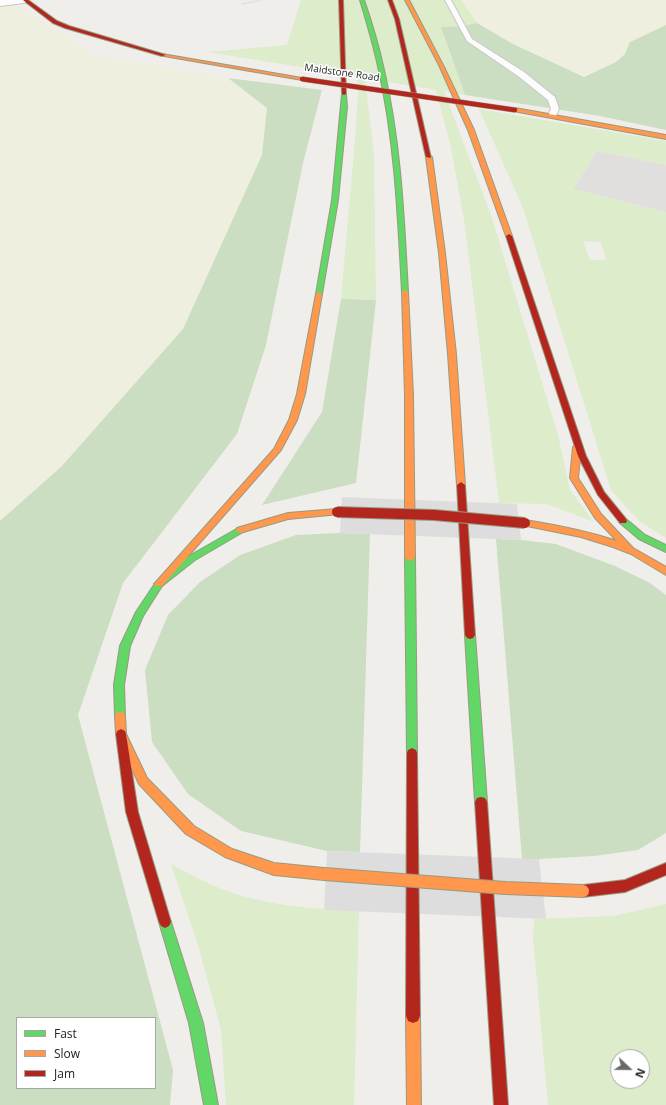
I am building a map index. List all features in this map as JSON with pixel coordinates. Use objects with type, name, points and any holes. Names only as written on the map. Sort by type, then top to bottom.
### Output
[{"type":"main road","name":"Maidstone Road","points":[[24,0],[55,22],[89,35],[155,54],[552,116],[666,137]]},
{"type":"main road","points":[[211,1105],[196,1023],[132,812],[121,734],[119,685],[125,646],[138,615],[159,584],[277,450],[293,420],[303,387],[335,200],[344,107],[341,0]]},
{"type":"main road","points":[[362,0],[373,32],[390,120],[402,239],[409,395],[414,1105]]},
{"type":"main road","points":[[390,0],[397,19],[428,150],[442,254],[453,370],[501,1105]]},
{"type":"main road","points":[[407,0],[441,64],[471,130],[502,212],[577,442],[590,475],[605,501],[621,519],[640,535],[666,549]]},
{"type":"main road","points":[[577,442],[574,478],[598,516],[629,548]]},
{"type":"main road","points":[[159,584],[192,558],[223,538],[240,530],[288,516],[337,512],[434,515],[556,527],[586,534],[629,548],[664,569]]},
{"type":"main road","points":[[121,734],[143,781],[190,830],[229,853],[274,868],[324,874],[505,888],[583,891],[626,886],[666,869]]},
{"type":"street","points":[[0,3],[24,0]]},
{"type":"lane","points":[[448,0],[469,40],[521,74],[552,99],[555,109],[552,116]]},
{"type":"path","points":[[242,4],[261,0]]},
{"type":"path","points":[[594,88],[623,85],[666,86]]},
{"type":"green space","points":[[301,0],[461,0],[477,23],[462,26],[441,27],[465,95],[444,91],[492,218],[558,435],[570,490],[594,522],[547,504],[499,503],[465,226],[451,148],[436,90],[365,78],[374,155],[376,300],[341,299],[356,127],[358,91],[357,76],[207,52],[287,45]]},
{"type":"green space","points":[[460,0],[666,0],[666,25],[630,42],[625,54],[616,62],[584,77],[513,44],[477,23]]},
{"type":"green space","points":[[15,4],[95,55],[228,78],[267,108],[262,155],[183,329],[61,467],[0,521],[0,6]]},
{"type":"green space","points":[[477,23],[513,44],[584,77],[616,62],[625,54],[630,42],[666,25],[666,130],[600,116],[465,95],[441,27],[462,26]]},
{"type":"green space","points":[[228,78],[322,90],[303,163],[266,345],[237,434],[123,583],[78,715],[173,1070],[170,1105],[0,1105],[0,521],[61,467],[183,329],[262,155],[267,108]]},
{"type":"green space","points":[[479,109],[666,141],[666,165],[597,151],[573,189],[666,212],[666,538],[640,522],[611,490],[523,208]],"holes":[[[583,241],[601,242],[606,260],[590,260]]]},
{"type":"green space","points":[[341,299],[376,300],[356,483],[262,505],[322,412]]},
{"type":"green space","points":[[340,533],[370,534],[360,852],[327,851],[241,831],[188,794],[152,742],[145,670],[168,615],[200,582],[240,555],[296,535]]},
{"type":"green space","points":[[496,539],[556,544],[615,566],[650,583],[666,595],[666,833],[638,850],[594,856],[522,859]]},
{"type":"green space","points":[[171,864],[212,885],[247,897],[284,905],[359,911],[354,1105],[226,1105],[221,1030],[198,945]]},
{"type":"green space","points":[[666,904],[666,1105],[548,1105],[533,938],[534,919],[613,916]]},
{"type":"shaded area","points":[[597,151],[666,165],[666,212],[573,189]]},
{"type":"pier","points":[[342,497],[517,504],[521,540],[340,533]]},
{"type":"pier","points":[[327,851],[539,859],[546,919],[324,910]]},
{"type":"traffic: fast","points":[[362,0],[373,35],[389,108],[398,182],[405,292]]},
{"type":"traffic: fast","points":[[319,294],[335,200],[344,94]]},
{"type":"traffic: fast","points":[[623,521],[642,537],[666,549]]},
{"type":"traffic: fast","points":[[120,716],[119,685],[125,646],[139,615],[159,584],[192,558],[240,530]]},
{"type":"traffic: fast","points":[[410,558],[412,753]]},
{"type":"traffic: fast","points":[[470,635],[481,802]]},
{"type":"traffic: fast","points":[[165,922],[196,1023],[211,1105]]},
{"type":"traffic: slow","points":[[407,0],[441,65],[471,130],[509,236]]},
{"type":"traffic: slow","points":[[164,55],[302,79]]},
{"type":"traffic: slow","points":[[515,110],[666,137]]},
{"type":"traffic: slow","points":[[429,157],[442,253],[452,354],[461,485]]},
{"type":"traffic: slow","points":[[405,292],[409,395],[410,558]]},
{"type":"traffic: slow","points":[[159,584],[277,450],[293,420],[301,394],[319,294]]},
{"type":"traffic: slow","points":[[577,447],[574,478],[598,516],[629,548]]},
{"type":"traffic: slow","points":[[240,530],[288,516],[337,512]]},
{"type":"traffic: slow","points":[[525,523],[599,538],[634,552],[666,572]]},
{"type":"traffic: slow","points":[[120,716],[121,734],[143,781],[190,830],[229,853],[274,869],[324,874]]},
{"type":"traffic: slow","points":[[324,874],[505,888],[583,891]]},
{"type":"traffic: slow","points":[[413,1016],[414,1105]]},
{"type":"traffic: jam","points":[[25,0],[55,22],[67,27],[164,55]]},
{"type":"traffic: jam","points":[[341,0],[344,94]]},
{"type":"traffic: jam","points":[[390,0],[397,19],[429,157]]},
{"type":"traffic: jam","points":[[302,79],[515,110]]},
{"type":"traffic: jam","points":[[509,236],[582,456],[601,493],[623,521]]},
{"type":"traffic: jam","points":[[461,485],[470,635]]},
{"type":"traffic: jam","points":[[337,512],[434,515],[525,523]]},
{"type":"traffic: jam","points":[[121,734],[132,812],[165,922]]},
{"type":"traffic: jam","points":[[412,753],[413,1016]]},
{"type":"traffic: jam","points":[[481,802],[501,1105]]},
{"type":"traffic: jam","points":[[583,891],[625,886],[666,869]]}]
